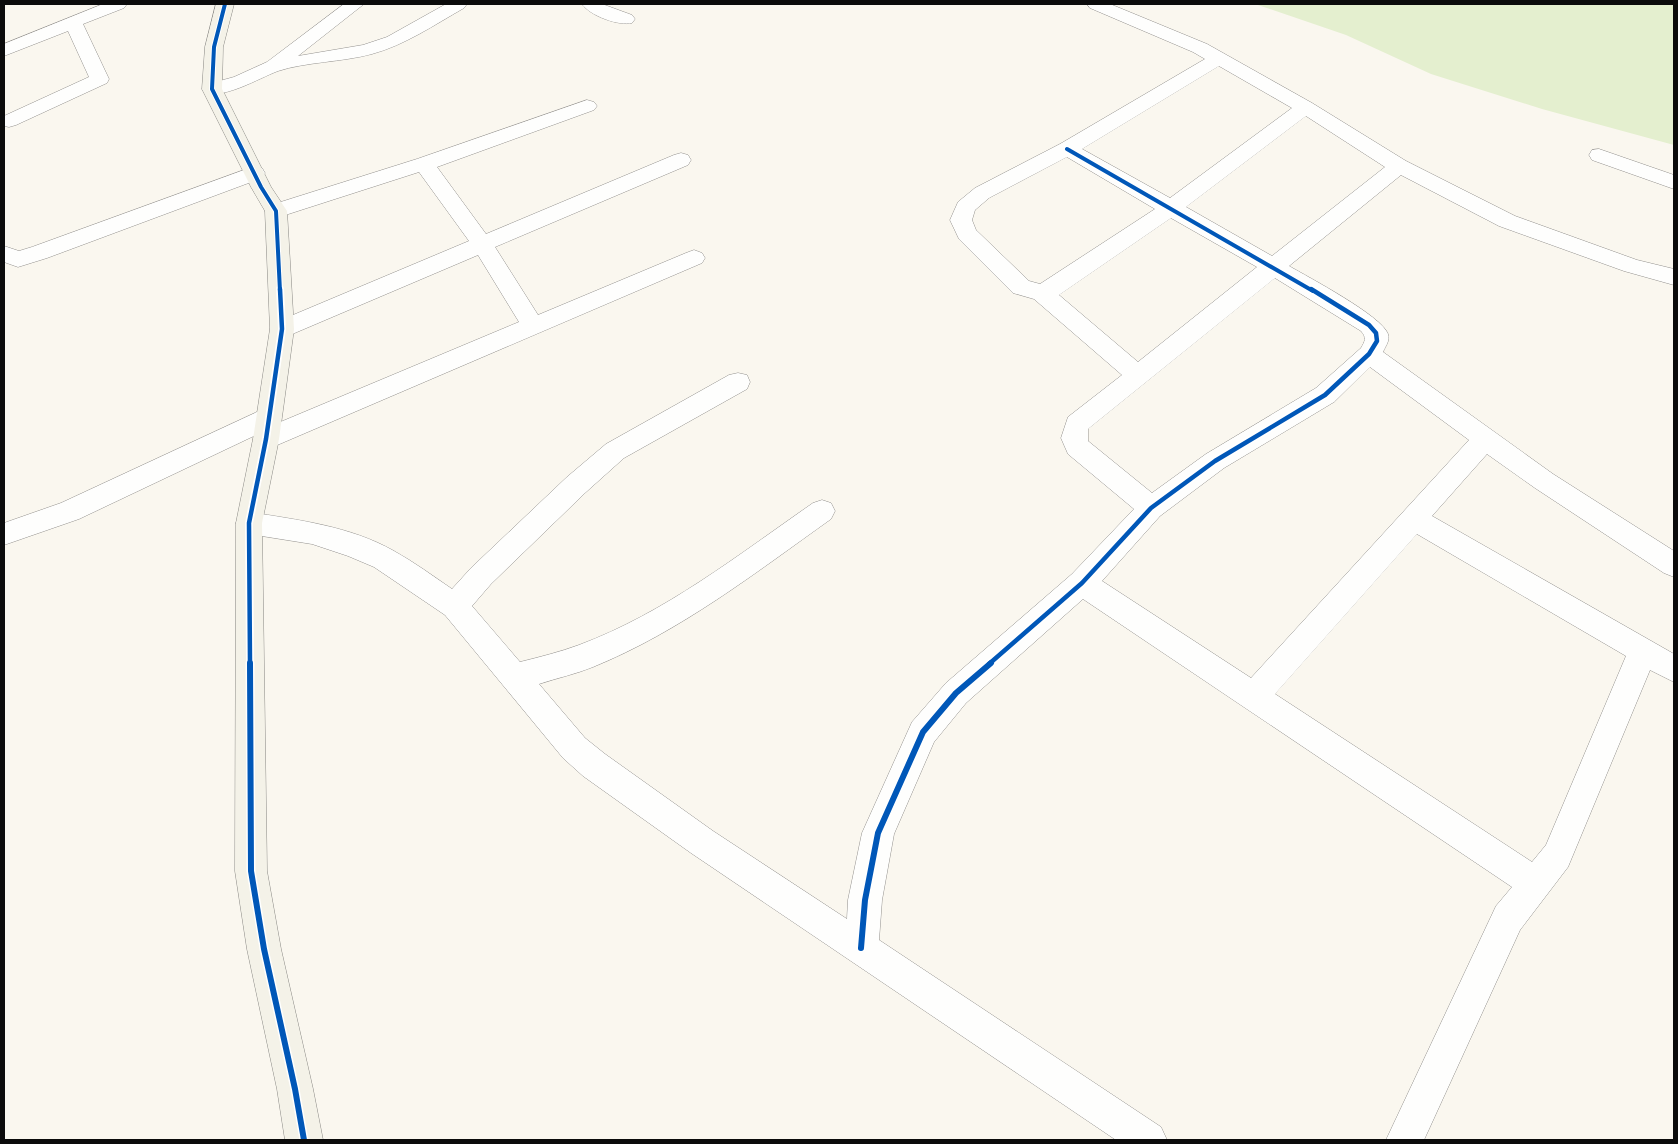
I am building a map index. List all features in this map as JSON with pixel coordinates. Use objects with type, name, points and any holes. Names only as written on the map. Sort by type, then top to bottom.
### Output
[{"type":"street","points":[[4,50],[118,4]]},
{"type":"street","points":[[225,4],[214,47],[212,89],[276,211],[282,329],[267,428],[249,523],[251,871],[264,949],[295,1089],[304,1140]]},
{"type":"street","points":[[212,89],[241,81],[274,66],[355,4]]},
{"type":"street","points":[[274,66],[367,50],[385,44],[458,4]]},
{"type":"street","points":[[591,4],[598,9],[626,19]]},
{"type":"street","points":[[1096,4],[1120,16],[1200,48],[1304,107],[1399,166],[1507,221],[1632,266],[1674,277]]},
{"type":"street","points":[[9,121],[100,79],[73,22]]},
{"type":"street","points":[[1138,375],[1042,293],[1020,287],[967,234],[962,220],[965,208],[982,193],[1067,149],[1218,59]]},
{"type":"street","points":[[276,211],[424,164],[587,106]]},
{"type":"street","points":[[1042,293],[1053,288],[1171,208],[1304,107]]},
{"type":"street","points":[[861,948],[865,900],[878,833],[923,732],[956,693],[1082,583],[1151,508],[1215,461],[1325,395],[1369,354],[1376,341],[1376,333],[1369,325],[1274,267],[1067,149]]},
{"type":"street","points":[[1598,155],[1674,182]]},
{"type":"street","points":[[282,329],[681,160]]},
{"type":"street","points":[[424,164],[482,244],[533,326]]},
{"type":"street","points":[[1151,508],[1077,447],[1074,438],[1077,424],[1399,166]]},
{"type":"street","points":[[4,254],[18,259],[39,253],[255,173]]},
{"type":"street","points":[[4,534],[70,511],[267,428],[533,326],[694,258]]},
{"type":"street","points":[[1369,354],[1544,481],[1674,565]]},
{"type":"street","points":[[455,606],[481,576],[614,451],[738,382]]},
{"type":"street","points":[[1253,697],[1485,439]]},
{"type":"street","points":[[516,678],[584,657],[648,627],[706,593],[822,511]]},
{"type":"street","points":[[1413,518],[1674,669]]},
{"type":"street","points":[[249,523],[312,534],[355,546],[384,559],[455,606],[574,748],[594,766],[702,842],[1148,1140]]},
{"type":"street","points":[[1082,583],[1535,883]]},
{"type":"street","points":[[1405,1140],[1508,918],[1557,856],[1643,651]]},
{"type":"green space","points":[[1255,4],[1674,4],[1674,145],[1542,109],[1431,74],[1346,35]]},
{"type":"cycle path","points":[[225,4],[214,47],[212,89],[261,187],[276,211],[282,329],[266,439],[249,523],[251,871],[264,949],[295,1089],[304,1140]]},
{"type":"cycle path","points":[[861,948],[865,900],[878,833],[923,732],[956,693],[1082,583],[1151,508],[1215,461],[1325,395],[1369,354],[1377,341],[1376,333],[1369,325],[1274,267],[1067,149]]}]
